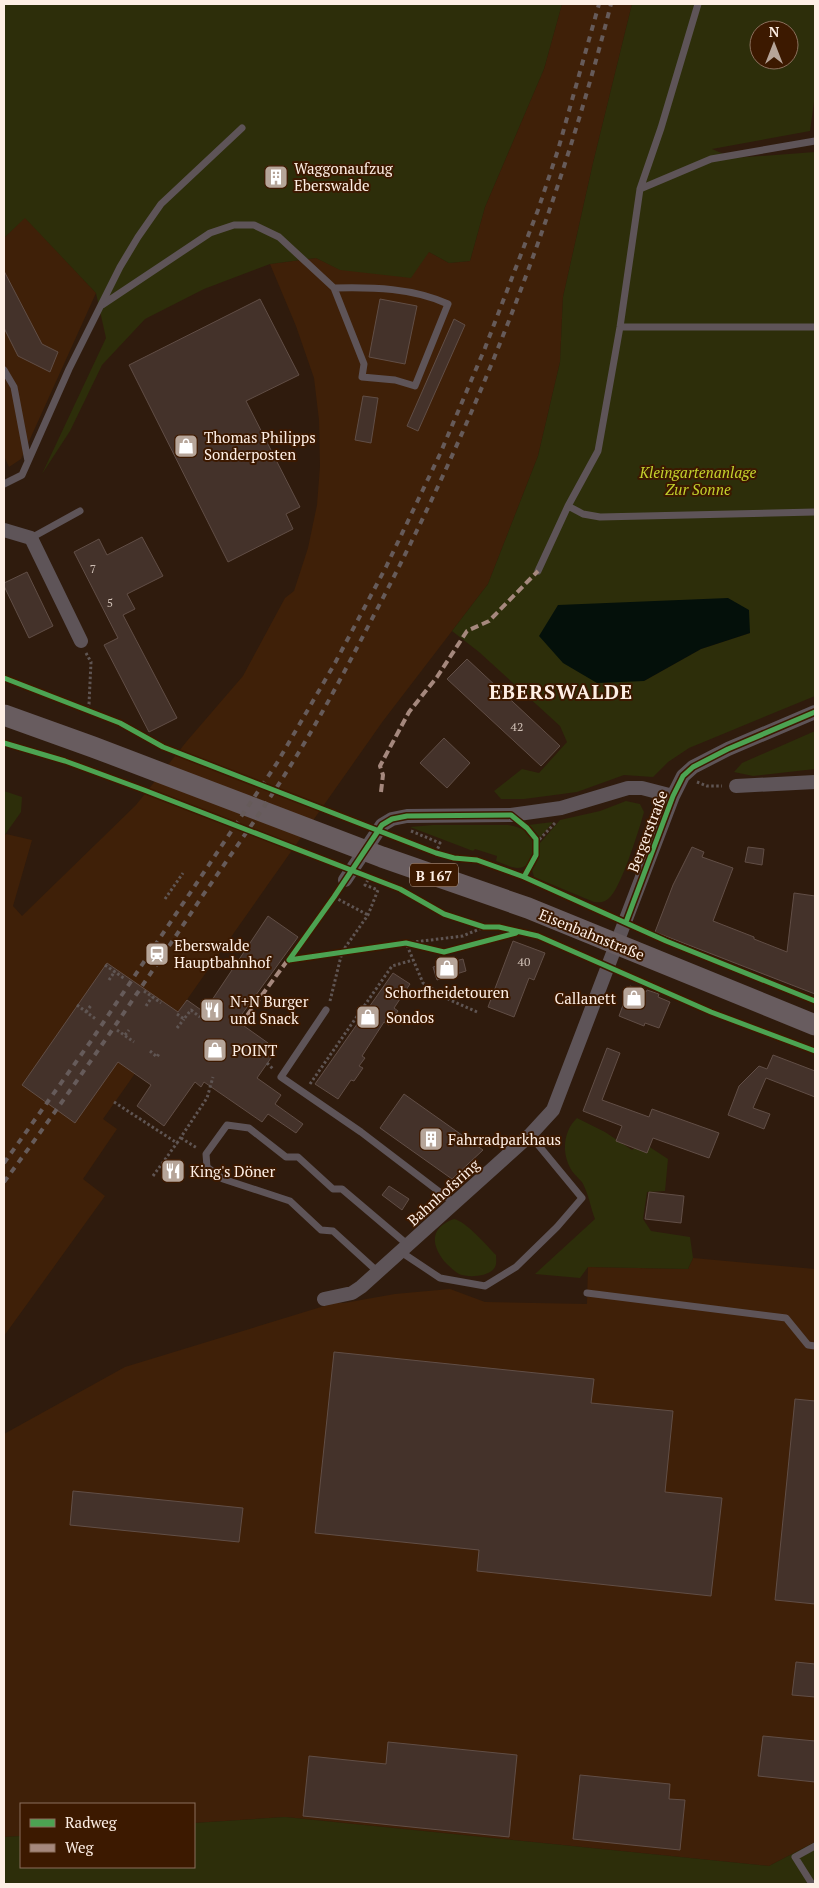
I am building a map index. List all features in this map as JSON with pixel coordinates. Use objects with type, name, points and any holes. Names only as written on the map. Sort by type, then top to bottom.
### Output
[{"type":"main road","name":"Eisenbahnstraße","points":[[4,715],[382,857],[513,902],[815,1025]]},
{"type":"street","points":[[4,530],[31,538],[80,641]]},
{"type":"street","name":"Bergerstraße","points":[[617,944],[673,796],[683,776],[693,767],[728,749],[815,712]]},
{"type":"street","points":[[736,786],[815,782]]},
{"type":"street","points":[[345,880],[382,825],[392,819],[407,816],[511,815],[562,808],[628,788],[642,788],[673,796]]},
{"type":"street","name":"Bahnhofsring","points":[[324,1299],[352,1293],[378,1272],[530,1135],[553,1110],[617,944]]},
{"type":"lane","points":[[538,571],[568,506],[598,451],[620,326],[640,189],[661,128],[698,4]]},
{"type":"lane","points":[[4,484],[22,475],[69,370],[138,238],[161,204],[242,128]]},
{"type":"lane","points":[[640,189],[711,159],[815,141]]},
{"type":"lane","points":[[102,305],[210,233],[234,225],[254,225],[278,237],[334,288],[364,364],[362,377],[395,380],[415,386],[448,304],[433,297],[376,288],[334,288]]},
{"type":"lane","points":[[620,326],[815,327]]},
{"type":"lane","points":[[4,370],[14,387],[28,461]]},
{"type":"lane","points":[[568,506],[583,514],[600,517],[815,512]]},
{"type":"lane","points":[[31,538],[80,511]]},
{"type":"lane","points":[[326,1010],[281,1077],[361,1132],[454,1203]]},
{"type":"lane","points":[[378,1272],[333,1231],[321,1230],[290,1201],[223,1178],[207,1167],[206,1154],[227,1125],[249,1128],[286,1157],[298,1157],[333,1189],[342,1189],[405,1249],[440,1278],[485,1286],[516,1267],[582,1198],[530,1135]]},
{"type":"lane","points":[[587,1293],[786,1318],[808,1345],[815,1346]]},
{"type":"lane","points":[[812,1884],[795,1857],[815,1846]]},
{"type":"path","points":[[87,709],[89,704],[91,662]]},
{"type":"path","points":[[683,776],[707,786],[736,786]]},
{"type":"path","points":[[536,843],[556,822],[562,808]]},
{"type":"path","points":[[404,829],[440,843],[436,853]]},
{"type":"path","points":[[165,899],[184,873]]},
{"type":"path","points":[[326,1010],[342,952],[368,915],[378,890],[365,885],[369,878]]},
{"type":"path","points":[[334,897],[368,915]]},
{"type":"path","points":[[478,1012],[450,1000],[422,983],[406,943],[463,936],[484,927]]},
{"type":"path","points":[[304,1092],[392,966],[413,960]]},
{"type":"path","points":[[105,965],[125,979]]},
{"type":"path","points":[[109,980],[115,971]]},
{"type":"path","points":[[144,991],[161,1003]]},
{"type":"path","points":[[146,1006],[152,997]]},
{"type":"path","points":[[86,1012],[92,1004]]},
{"type":"path","points":[[77,1005],[97,1020]]},
{"type":"path","points":[[177,1028],[190,1010],[200,1017]]},
{"type":"path","points":[[177,1014],[184,1019]]},
{"type":"path","points":[[117,1030],[134,1042]]},
{"type":"path","points":[[125,1036],[128,1030]]},
{"type":"path","points":[[150,1052],[158,1057],[160,1052]]},
{"type":"path","points":[[153,1176],[207,1098],[213,1077]]},
{"type":"path","points":[[114,1102],[177,1143]]},
{"type":"path","points":[[181,1138],[206,1154]]},
{"type":"shaded area","points":[[562,4],[632,4],[593,163],[563,297],[560,362],[538,456],[488,584],[383,721],[103,1119],[117,1129],[83,1179],[105,1196],[4,1336],[4,836],[6,834],[32,840],[13,906],[22,916],[136,805],[187,741],[243,676],[285,598],[294,591],[308,548],[317,505],[320,466],[319,420],[314,378],[296,326],[270,264],[316,258],[341,270],[429,252],[449,263],[470,261],[485,207],[544,69]]},
{"type":"shaded area","points":[[25,217],[96,293],[21,459],[9,467],[4,456],[4,238]]},
{"type":"shaded area","points":[[728,598],[749,610],[750,633],[701,649],[644,681],[597,683],[563,663],[539,636],[558,605]]},
{"type":"shaded area","points":[[693,1258],[815,1269],[815,1842],[769,1866],[285,1817],[195,1823],[195,1803],[20,1803],[20,1836],[4,1837],[4,1434],[125,1367],[334,1303],[395,1294],[450,1289],[485,1302],[587,1304],[588,1267],[688,1269]]},
{"type":"green space","points":[[4,4],[562,4],[544,69],[485,207],[470,261],[449,263],[429,252],[411,278],[340,270],[316,258],[270,264],[204,289],[145,319],[102,365],[70,431],[42,474],[106,338],[96,293],[25,218],[4,238]]},
{"type":"green space","name":"Kleingartenanlage Zur Sonne","points":[[632,4],[815,4],[815,95],[810,131],[712,149],[733,158],[815,152],[815,696],[689,748],[668,762],[653,777],[624,775],[577,792],[524,799],[501,799],[494,791],[522,769],[539,773],[567,742],[560,726],[479,652],[452,631],[488,584],[538,456],[560,362],[563,297],[593,163]],"holes":[[[728,598],[750,633],[701,649],[644,681]]]},
{"type":"green space","points":[[815,731],[815,769],[753,776],[734,772],[742,763]]},
{"type":"green space","points":[[4,791],[22,797],[21,812],[4,836]]},
{"type":"green space","points":[[626,801],[640,804],[644,812],[625,869],[615,890],[607,900],[594,902],[534,877],[532,870],[539,853],[540,843],[560,820],[600,811]]},
{"type":"green space","points":[[553,822],[539,839],[528,825]]},
{"type":"green space","points":[[433,825],[508,825],[516,827],[529,834],[533,844],[533,855],[528,864],[523,867],[512,867],[496,861],[497,856],[475,849],[473,851],[410,827]]},
{"type":"green space","points":[[577,1118],[605,1132],[632,1150],[642,1142],[668,1159],[665,1191],[647,1192],[643,1219],[651,1231],[690,1237],[693,1258],[688,1269],[588,1267],[580,1278],[535,1274],[595,1219],[583,1184],[572,1171],[566,1157],[566,1136],[572,1123]]},
{"type":"green space","points":[[454,1219],[465,1224],[496,1255],[495,1267],[489,1273],[478,1276],[459,1274],[439,1254],[435,1242],[437,1231],[446,1222]]},
{"type":"green space","points":[[285,1817],[769,1866],[815,1842],[815,1884],[4,1884],[4,1837],[20,1836],[20,1868],[195,1868],[195,1823]]},
{"type":"building","points":[[4,271],[42,344],[58,352],[50,372],[18,356],[4,328]]},
{"type":"building","points":[[260,299],[299,375],[246,401],[300,507],[286,514],[293,529],[228,562],[129,365]]},
{"type":"building","points":[[380,299],[417,306],[405,364],[369,357]]},
{"type":"building","points":[[454,319],[465,325],[418,431],[407,426]]},
{"type":"building","points":[[363,396],[378,398],[371,443],[355,440]]},
{"type":"building","points":[[142,537],[163,576],[127,594],[135,609],[123,615],[177,718],[149,732],[104,645],[118,638],[74,552],[99,539],[107,555]]},
{"type":"building","points":[[27,572],[53,626],[29,638],[4,586],[4,583]]},
{"type":"building","points":[[467,659],[560,746],[541,766],[447,679]]},
{"type":"building","points":[[444,738],[470,763],[447,788],[420,763]]},
{"type":"building","points":[[692,847],[704,852],[702,857],[733,868],[713,921],[754,937],[754,939],[787,952],[794,893],[815,896],[815,994],[655,932],[673,885]]},
{"type":"building","points":[[748,847],[764,849],[762,865],[745,862]]},
{"type":"building","points":[[268,916],[298,937],[237,1021],[268,1043],[262,1051],[271,1058],[257,1078],[281,1095],[275,1104],[303,1124],[296,1133],[268,1114],[262,1122],[204,1082],[201,1087],[195,1082],[164,1126],[137,1106],[151,1085],[118,1062],[75,1123],[22,1085],[107,963],[178,1012],[187,1000],[204,1012]]},
{"type":"building","points":[[513,941],[545,953],[534,980],[529,978],[514,1017],[488,1007]]},
{"type":"building","points":[[463,959],[466,971],[437,980],[433,967]]},
{"type":"building","points":[[393,973],[410,984],[394,1008],[398,1011],[389,1025],[384,1022],[362,1056],[365,1058],[359,1066],[363,1068],[354,1081],[351,1080],[338,1099],[315,1084]]},
{"type":"building","points":[[630,986],[646,992],[647,990],[659,994],[658,997],[670,1002],[659,1028],[645,1023],[644,1026],[619,1016]]},
{"type":"building","points":[[607,1048],[620,1053],[602,1100],[649,1117],[652,1109],[719,1133],[709,1158],[653,1138],[647,1153],[616,1141],[622,1126],[583,1111]]},
{"type":"building","points":[[773,1055],[815,1071],[815,1097],[766,1078],[753,1108],[770,1114],[764,1129],[728,1115],[739,1086],[759,1066],[767,1069]]},
{"type":"building","name":"Fahrradparkhaus","points":[[404,1094],[483,1150],[452,1179],[380,1128]]},
{"type":"building","points":[[389,1186],[409,1199],[402,1210],[382,1195]]},
{"type":"building","points":[[649,1192],[684,1196],[681,1223],[645,1219]]},
{"type":"building","points":[[334,1352],[594,1379],[591,1403],[673,1411],[665,1492],[722,1498],[711,1596],[477,1571],[479,1550],[315,1533]]},
{"type":"building","points":[[795,1399],[815,1401],[815,1604],[775,1600]]},
{"type":"building","points":[[73,1491],[243,1508],[239,1542],[70,1525]]},
{"type":"building","points":[[796,1662],[815,1664],[815,1697],[792,1695]]},
{"type":"building","points":[[763,1736],[815,1741],[815,1782],[758,1776]]},
{"type":"building","points":[[388,1742],[517,1755],[509,1837],[303,1816],[309,1756],[386,1764]]},
{"type":"building","points":[[580,1775],[670,1784],[669,1799],[685,1800],[680,1850],[573,1839]]},
{"type":"railway","points":[[4,1163],[91,1041],[277,763],[335,663],[386,567],[440,454],[485,348],[538,210],[558,150],[599,4]]},
{"type":"railway","points":[[4,1182],[103,1043],[278,785],[322,712],[374,615],[446,468],[480,393],[511,317],[566,162],[611,4]]},
{"type":"marked path","points":[[381,792],[383,775],[380,766],[409,712],[437,677],[467,631],[489,621],[538,571]]},
{"type":"marked path","points":[[240,1025],[290,957]]},
{"type":"cycle path","points":[[4,678],[120,723],[163,747],[436,853],[454,858],[477,860],[524,877],[666,941],[815,1001]]},
{"type":"cycle path","points":[[626,922],[673,796],[683,776],[693,767],[728,749],[815,712]]},
{"type":"cycle path","points":[[4,743],[65,761],[144,790],[400,889],[444,914],[484,927],[499,927],[538,936],[711,1012],[815,1051]]},
{"type":"cycle path","points":[[289,960],[382,825],[392,819],[407,816],[511,815],[527,828],[536,839],[536,855],[524,877]]},
{"type":"cycle path","points":[[289,960],[406,943],[444,952],[516,933]]},
{"type":"place","name":"Waggonaufzug Eberswalde","points":[[276,177]]},
{"type":"place","name":"Thomas Philipps Sonderposten","points":[[186,446]]},
{"type":"place","name":"Eberswalde Hauptbahnhof","points":[[157,954]]},
{"type":"place","name":"Schorfheidetouren","points":[[447,968]]},
{"type":"place","name":"Callanett","points":[[634,998]]},
{"type":"place","name":"N+N Burger und Snack","points":[[212,1010]]},
{"type":"place","name":"Sondos","points":[[368,1017]]},
{"type":"place","name":"POINT","points":[[215,1050]]},
{"type":"place","name":"Fahrradparkhaus","points":[[431,1139]]},
{"type":"place","name":"King's Döner","points":[[173,1171]]},
{"type":"district","name":"EBERSWALDE","points":[[561,691]]}]
